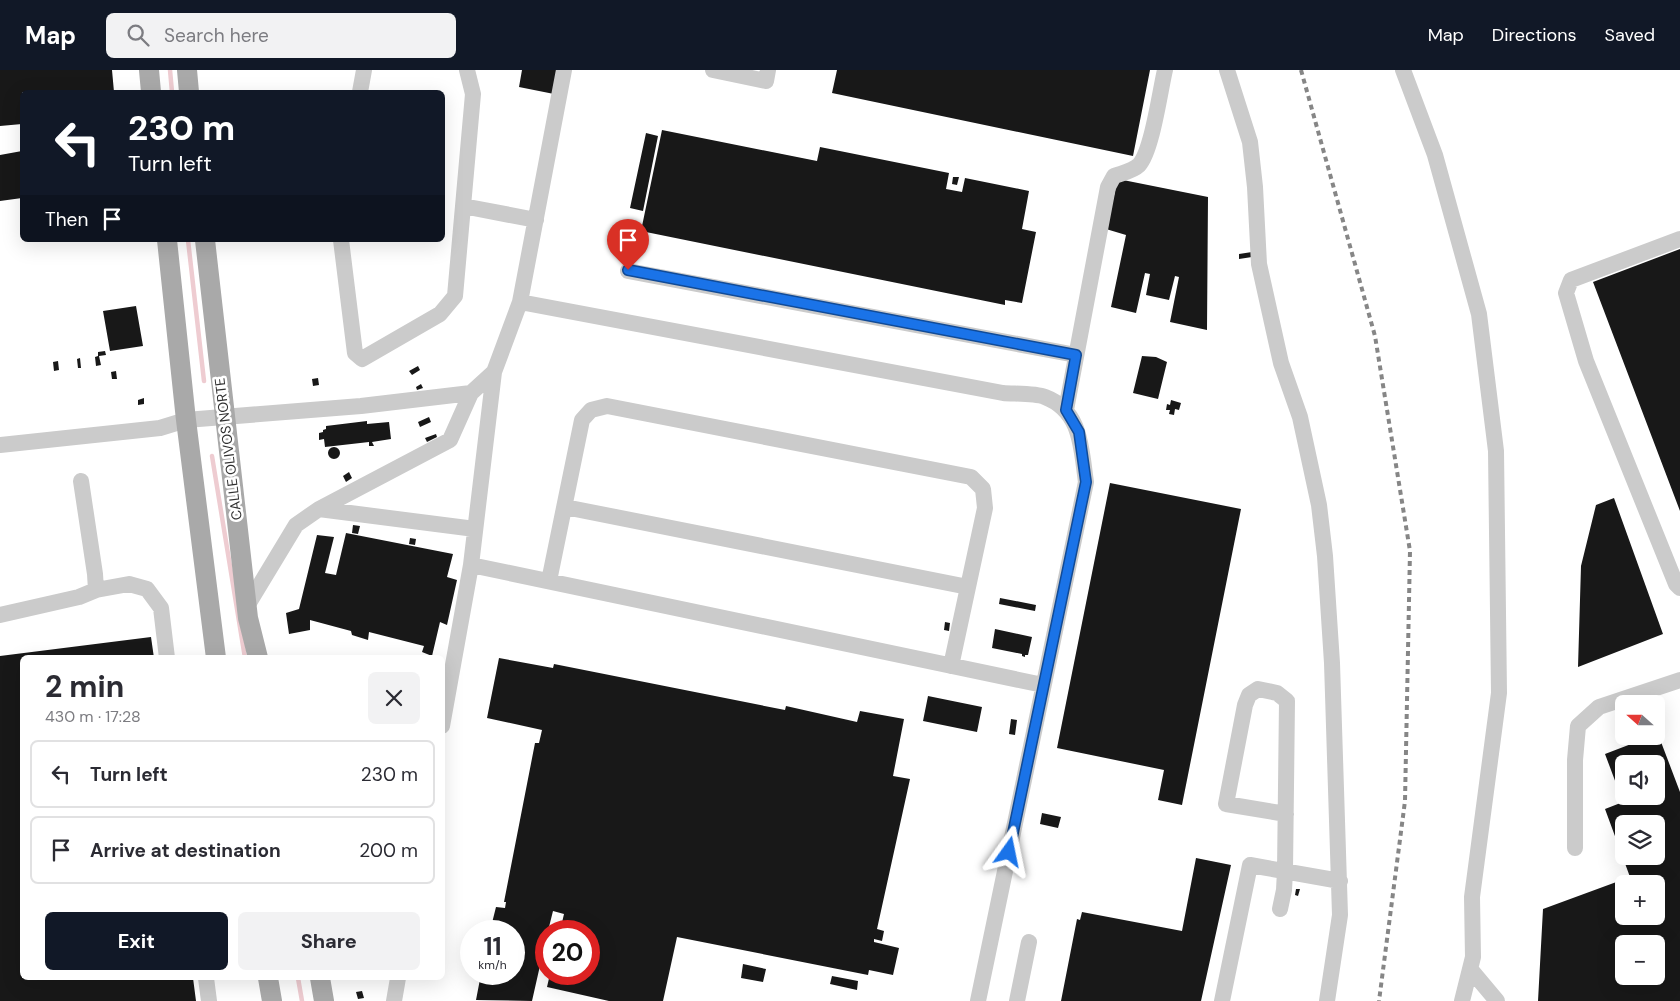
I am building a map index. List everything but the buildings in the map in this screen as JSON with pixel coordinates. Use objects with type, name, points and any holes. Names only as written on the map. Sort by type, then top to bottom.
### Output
[{"type":"main road","points":[[149,70],[151,90]]},
{"type":"main road","points":[[187,70],[189,90]]},
{"type":"main road","points":[[167,242],[186,420],[216,655]]},
{"type":"main road","name":"CALLE OLIVOS NORTE","points":[[205,242],[248,618],[257,655]]},
{"type":"main road","points":[[268,980],[272,1001]]},
{"type":"main road","points":[[320,980],[324,1001]]},
{"type":"street","points":[[360,90],[364,70]]},
{"type":"street","points":[[340,242],[355,353],[362,359],[440,314],[455,296],[473,94],[467,70]]},
{"type":"street","points":[[445,709],[471,566],[494,372],[520,302],[564,70]]},
{"type":"street","points":[[712,70],[766,81],[768,70]]},
{"type":"street","points":[[1066,410],[1108,187],[1114,176],[1139,166],[1147,153],[1165,70]]},
{"type":"street","points":[[1228,70],[1250,142],[1255,187],[1259,264],[1281,363],[1300,417],[1319,505],[1329,614],[1340,881],[1340,915],[1327,1001]]},
{"type":"street","points":[[1403,70],[1435,155],[1479,314],[1496,451],[1499,693],[1472,897],[1473,957],[1462,1001]]},
{"type":"street","points":[[463,206],[536,220]]},
{"type":"street","points":[[1680,239],[1571,280],[1566,293],[1586,361],[1676,584],[1680,588]]},
{"type":"street","points":[[628,270],[1076,355]]},
{"type":"street","points":[[520,302],[1002,393],[1044,397],[1066,410],[1079,432],[1086,482],[978,1001]]},
{"type":"street","points":[[247,606],[296,525],[319,508],[450,440],[471,393],[494,372]]},
{"type":"street","points":[[0,445],[160,428],[186,420],[361,406],[471,393]]},
{"type":"street","points":[[549,581],[582,420],[591,410],[607,406],[971,477],[984,489],[985,508],[951,666]]},
{"type":"street","points":[[81,481],[96,590]]},
{"type":"street","points":[[565,507],[968,587]]},
{"type":"street","points":[[319,508],[475,530]]},
{"type":"street","points":[[471,566],[1043,685]]},
{"type":"street","points":[[0,615],[79,597],[96,590],[129,584],[147,589],[161,608],[167,655]]},
{"type":"street","points":[[1575,848],[1574,760],[1578,726],[1599,707],[1680,680]]},
{"type":"street","points":[[1280,909],[1285,871],[1286,814],[1287,702],[1276,693],[1258,689],[1249,695],[1245,705],[1226,804],[1286,814]]},
{"type":"street","points":[[1222,1001],[1250,865],[1340,881]]},
{"type":"street","points":[[1017,1001],[1029,942]]},
{"type":"street","points":[[1471,970],[1497,1001]]},
{"type":"street","points":[[206,980],[209,1001]]},
{"type":"street","points":[[394,1001],[398,980]]},
{"type":"waterway","points":[[170,70],[172,90]]},
{"type":"waterway","points":[[188,242],[204,381]]},
{"type":"waterway","points":[[212,456],[245,655]]},
{"type":"waterway","points":[[298,980],[302,1001]]},
{"type":"railway","points":[[1301,70],[1375,336],[1410,551],[1405,801],[1379,1001]]},
{"type":"route","points":[[628,270],[1076,355],[1066,410],[1079,432],[1086,482],[1009,852]]}]
